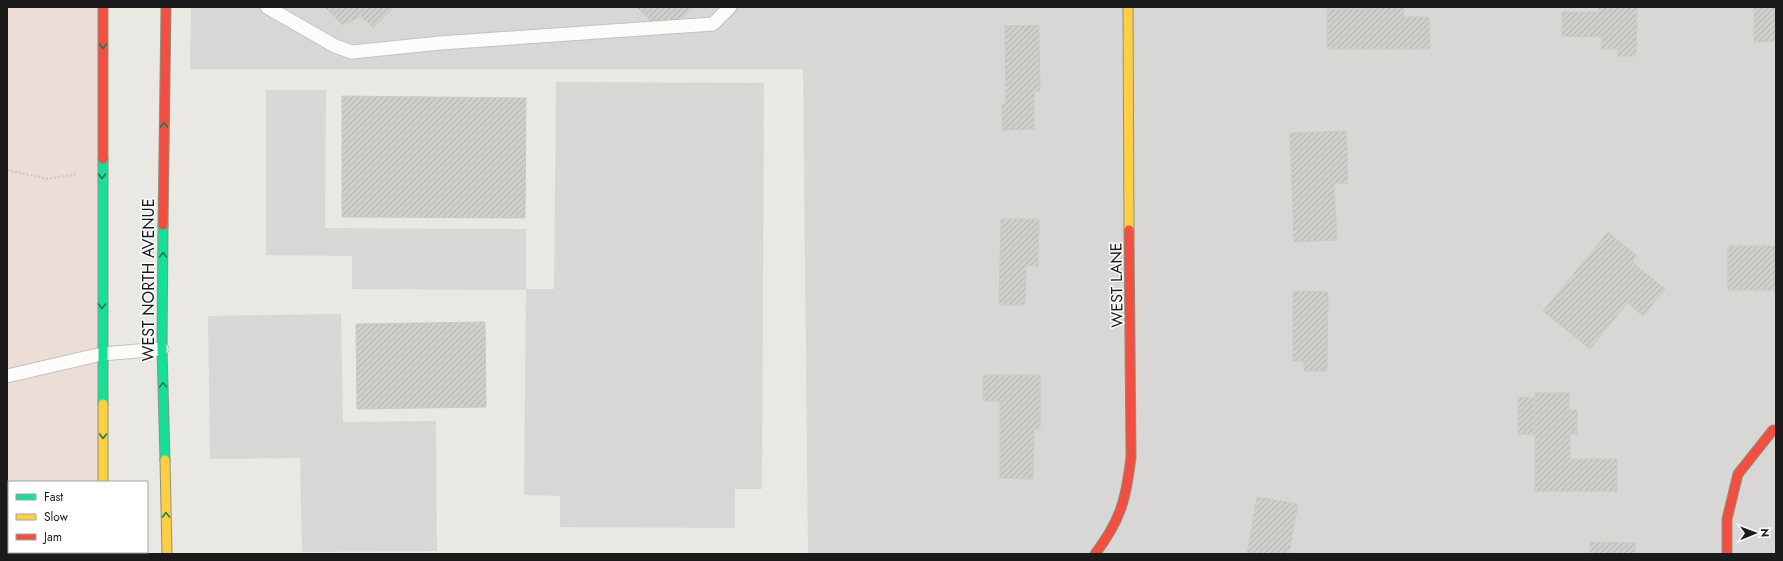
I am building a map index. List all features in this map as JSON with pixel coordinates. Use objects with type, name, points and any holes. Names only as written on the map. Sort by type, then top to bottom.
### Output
[{"type":"main road","points":[[103,7],[103,481]]},
{"type":"main road","name":"WEST NORTH AVENUE","points":[[166,7],[162,349],[167,554]]},
{"type":"main road","name":"WEST LANE","points":[[1095,554],[1112,533],[1121,516],[1127,493],[1131,457],[1128,7]]},
{"type":"main road","points":[[1727,554],[1727,518],[1738,474],[1773,430]]},
{"type":"lane","points":[[267,7],[335,46],[352,52],[440,43],[713,24],[730,7]]},
{"type":"lane","points":[[7,376],[102,354],[162,349]]},
{"type":"path","points":[[7,170],[48,179],[77,174]]},
{"type":"shaded area","points":[[7,7],[103,7],[103,481],[8,481],[8,553],[104,554],[7,554]]},
{"type":"shaded area","points":[[191,7],[1776,7],[1776,554],[808,554],[803,69],[190,69]]},
{"type":"shaded area","points":[[556,82],[764,83],[762,489],[735,489],[735,528],[560,527],[560,496],[524,495],[526,290],[352,289],[352,256],[266,255],[266,90],[326,90],[325,228],[526,229],[526,289],[554,289]]},
{"type":"shaded area","points":[[341,314],[343,422],[436,421],[437,551],[302,552],[300,458],[210,459],[208,316]]},
{"type":"building","points":[[325,7],[394,7],[373,28],[361,16],[343,25]]},
{"type":"building","points":[[637,7],[693,7],[676,23],[652,23]]},
{"type":"building","points":[[1377,7],[1403,7],[1404,17],[1429,17],[1430,49],[1327,49],[1327,9],[1377,9]]},
{"type":"building","points":[[1599,7],[1637,7],[1636,56],[1617,56],[1618,49],[1601,49],[1602,37],[1562,36],[1562,12],[1599,12]]},
{"type":"building","points":[[1754,7],[1776,7],[1776,41],[1754,42]]},
{"type":"building","points":[[1039,25],[1040,91],[1034,91],[1034,129],[1002,130],[1002,104],[1006,104],[1005,26]]},
{"type":"building","points":[[342,96],[526,98],[525,218],[342,217]]},
{"type":"building","points":[[1346,131],[1348,183],[1334,184],[1337,240],[1294,242],[1290,133]]},
{"type":"building","points":[[1001,219],[1039,219],[1038,266],[1026,266],[1025,305],[999,305]]},
{"type":"building","points":[[1608,232],[1637,256],[1632,262],[1665,289],[1643,316],[1627,303],[1590,349],[1543,311]]},
{"type":"building","points":[[1728,246],[1776,246],[1776,290],[1728,290]]},
{"type":"building","points":[[1293,291],[1328,292],[1327,371],[1304,371],[1304,361],[1293,361]]},
{"type":"building","points":[[485,322],[486,407],[357,409],[356,324]]},
{"type":"building","points":[[983,375],[1040,375],[1040,430],[1034,429],[1033,479],[1000,478],[1000,401],[983,401]]},
{"type":"building","points":[[1535,393],[1569,393],[1569,410],[1577,410],[1577,434],[1570,434],[1570,459],[1617,459],[1617,491],[1535,491]]},
{"type":"building","points":[[1518,397],[1534,398],[1534,435],[1518,434]]},
{"type":"building","points":[[1257,497],[1298,504],[1289,554],[1247,554]]},
{"type":"building","points":[[1590,542],[1635,543],[1635,554],[1590,554]]},
{"type":"traffic: fast","points":[[103,159],[103,404]]},
{"type":"traffic: fast","points":[[163,225],[162,349],[165,460]]},
{"type":"traffic: slow","points":[[1128,7],[1129,230]]},
{"type":"traffic: slow","points":[[103,404],[103,481]]},
{"type":"traffic: slow","points":[[165,460],[167,554]]},
{"type":"traffic: jam","points":[[103,7],[103,159]]},
{"type":"traffic: jam","points":[[163,225],[166,7]]},
{"type":"traffic: jam","points":[[1095,554],[1111,530],[1121,508],[1127,485],[1131,457],[1129,230]]},
{"type":"traffic: jam","points":[[1727,554],[1727,519],[1738,474],[1773,430]]}]
